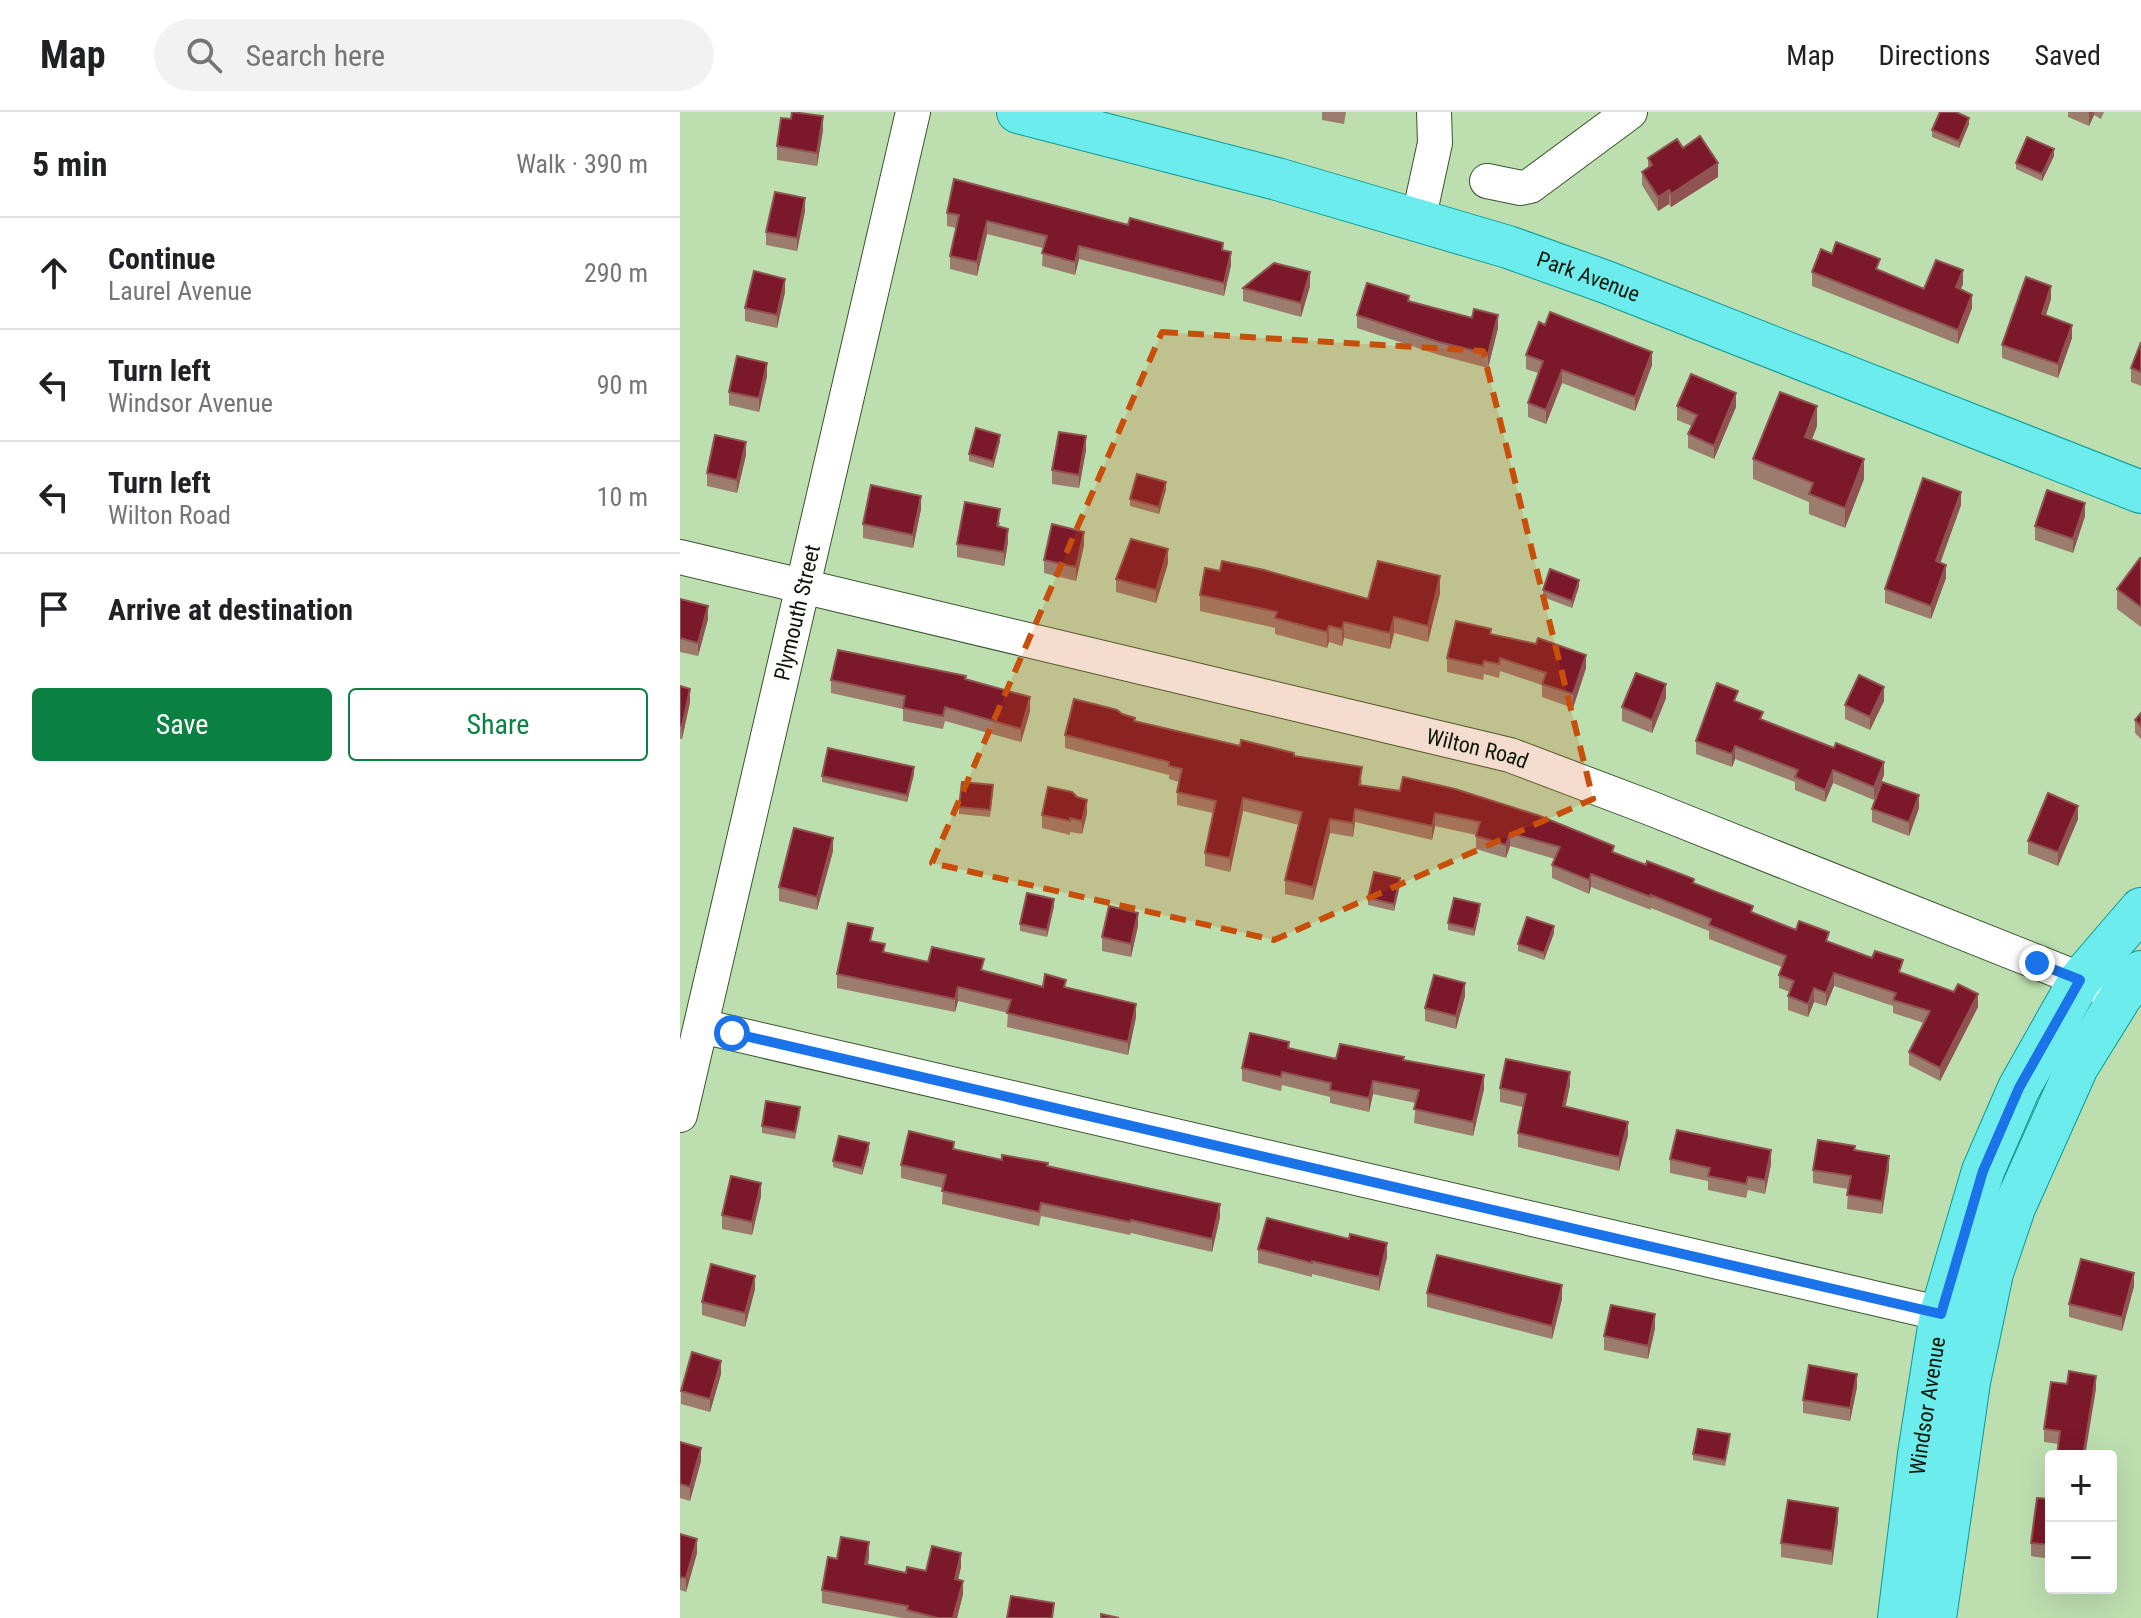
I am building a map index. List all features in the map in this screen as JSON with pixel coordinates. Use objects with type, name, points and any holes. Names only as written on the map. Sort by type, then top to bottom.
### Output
[{"type":"main road","name":"Park Avenue","points":[[1018,112],[1277,179],[1508,247],[1606,282],[2141,492]]},
{"type":"main road","name":"Windsor Avenue","points":[[1935,1618],[1960,1318],[1983,1171],[2019,1088],[2080,980],[2141,909]]},
{"type":"main road","name":"Windsor Avenue","points":[[1899,1618],[1919,1454],[1960,1318],[2014,1208],[2077,1067],[2131,984]]},
{"type":"street","name":"Plymouth Street","points":[[680,1115],[913,112]]},
{"type":"street","points":[[1418,221],[1435,143],[1434,112]]},
{"type":"street","points":[[1487,181],[1521,188],[1530,186],[1630,112]]},
{"type":"street","name":"Wilton Road","points":[[680,557],[1510,755],[2080,980],[2131,984]]},
{"type":"street","points":[[701,1026],[1960,1318]]},
{"type":"highlighted area","points":[[1162,332],[1483,351],[1593,799],[1274,940],[932,863]]},
{"type":"building","points":[[792,112],[823,116],[817,153],[777,146],[781,118],[791,119]]},
{"type":"building","points":[[1940,112],[1956,112],[1969,118],[1959,141],[1932,130]]},
{"type":"building","points":[[1700,136],[1718,163],[1671,194],[1669,190],[1658,197],[1642,172],[1652,165],[1648,158],[1677,139],[1683,148]]},
{"type":"building","points":[[2027,137],[2054,149],[2042,174],[2016,163]]},
{"type":"building","points":[[954,179],[1128,225],[1130,218],[1223,243],[1222,250],[1231,252],[1224,283],[1079,246],[1075,262],[1042,253],[1047,236],[987,221],[977,262],[950,256],[959,215],[947,213]]},
{"type":"building","points":[[775,192],[805,198],[797,238],[766,232]]},
{"type":"building","points":[[1836,242],[1880,259],[1876,269],[1924,289],[1936,260],[1963,270],[1956,287],[1972,295],[1958,330],[1812,272],[1821,249],[1832,254]]},
{"type":"building","points":[[1274,263],[1310,272],[1301,303],[1243,288]]},
{"type":"building","points":[[754,271],[785,279],[777,315],[745,308]]},
{"type":"building","points":[[2026,277],[2051,286],[2042,314],[2072,325],[2058,364],[2002,345]]},
{"type":"building","points":[[1367,283],[1409,296],[1408,301],[1472,318],[1474,309],[1498,315],[1488,354],[1439,342],[1357,315]]},
{"type":"building","points":[[1550,312],[1652,352],[1635,397],[1562,370],[1546,410],[1528,403],[1543,361],[1526,355],[1539,322],[1545,325]]},
{"type":"building","points":[[2141,342],[2141,372],[2131,368]]},
{"type":"building","points":[[737,356],[767,363],[759,398],[729,392]]},
{"type":"building","points":[[1691,374],[1736,393],[1714,446],[1688,434],[1697,415],[1677,406]]},
{"type":"building","points":[[1780,392],[1817,406],[1805,437],[1864,459],[1845,508],[1809,494],[1813,483],[1753,459]]},
{"type":"building","points":[[976,428],[1000,435],[993,461],[969,454]]},
{"type":"building","points":[[1059,432],[1086,436],[1079,475],[1052,470]]},
{"type":"building","points":[[715,435],[746,442],[737,480],[707,473]]},
{"type":"building","points":[[1137,474],[1166,482],[1159,507],[1130,499]]},
{"type":"building","points":[[1923,478],[1961,492],[1936,561],[1946,565],[1931,606],[1885,589]]},
{"type":"building","points":[[871,485],[921,496],[913,535],[863,524]]},
{"type":"building","points":[[2047,490],[2085,503],[2073,539],[2035,526]]},
{"type":"building","points":[[965,502],[1000,509],[997,526],[1008,529],[1004,552],[957,544]]},
{"type":"building","points":[[1052,524],[1084,532],[1076,567],[1044,560]]},
{"type":"building","points":[[1131,539],[1168,549],[1156,590],[1116,579]]},
{"type":"building","points":[[2141,558],[2141,607],[2117,589]]},
{"type":"building","points":[[1222,561],[1368,599],[1378,561],[1440,576],[1428,626],[1394,617],[1390,633],[1344,622],[1342,629],[1329,626],[1327,632],[1275,618],[1277,612],[1200,595],[1205,568],[1220,571]]},
{"type":"building","points":[[1550,569],[1579,580],[1572,601],[1543,590]]},
{"type":"building","points":[[680,599],[708,606],[698,643],[680,638]]},
{"type":"building","points":[[1456,621],[1491,629],[1490,634],[1536,644],[1538,638],[1586,655],[1573,694],[1542,684],[1546,673],[1500,658],[1499,664],[1484,661],[1483,666],[1447,658]]},
{"type":"building","points":[[838,650],[966,676],[965,679],[1030,697],[1021,729],[945,707],[943,716],[903,708],[905,696],[831,680]]},
{"type":"building","points":[[1636,673],[1666,684],[1652,720],[1622,707]]},
{"type":"building","points":[[1859,675],[1884,687],[1870,717],[1845,705]]},
{"type":"building","points":[[1717,683],[1738,691],[1734,701],[1763,712],[1760,719],[1834,748],[1836,743],[1884,762],[1874,787],[1833,770],[1825,790],[1795,777],[1798,770],[1735,746],[1732,754],[1696,741]]},
{"type":"building","points":[[680,686],[690,689],[682,726],[680,725]]},
{"type":"building","points":[[1074,699],[1117,710],[1135,718],[1134,721],[1240,746],[1241,740],[1294,753],[1294,756],[1362,767],[1359,785],[1400,791],[1403,777],[1455,789],[1540,816],[1614,846],[1612,852],[1694,879],[1693,883],[1753,906],[1751,912],[1796,930],[1799,921],[1829,932],[1826,941],[1872,958],[1875,951],[1903,960],[1899,972],[1954,992],[1958,984],[1978,994],[1940,1068],[1909,1052],[1930,1011],[1893,1000],[1896,993],[1834,973],[1826,993],[1814,988],[1808,1004],[1788,996],[1794,981],[1779,975],[1786,956],[1709,925],[1711,919],[1651,895],[1591,874],[1589,880],[1552,865],[1560,847],[1510,833],[1506,845],[1476,836],[1480,822],[1435,813],[1432,826],[1355,809],[1353,823],[1330,819],[1313,887],[1285,880],[1302,812],[1243,798],[1230,858],[1205,853],[1216,801],[1177,792],[1182,769],[1169,766],[1169,762],[1065,735]]},
{"type":"building","points":[[828,748],[914,767],[907,795],[822,776]]},
{"type":"building","points":[[962,782],[993,785],[990,810],[959,807]]},
{"type":"building","points":[[1882,782],[1919,795],[1909,822],[1872,809]]},
{"type":"building","points":[[1048,787],[1072,792],[1087,800],[1082,821],[1042,815]]},
{"type":"building","points":[[2048,793],[2078,806],[2058,852],[2028,841]]},
{"type":"building","points":[[794,828],[833,838],[817,897],[779,887]]},
{"type":"building","points":[[1374,872],[1400,878],[1394,904],[1368,898]]},
{"type":"building","points":[[1027,893],[1054,899],[1047,930],[1020,924]]},
{"type":"building","points":[[1454,898],[1480,904],[1474,929],[1448,923]]},
{"type":"building","points":[[1109,906],[1138,913],[1131,944],[1102,937]]},
{"type":"building","points":[[1527,917],[1554,926],[1544,953],[1518,944]]},
{"type":"building","points":[[848,923],[873,928],[870,941],[885,944],[883,952],[928,962],[932,947],[984,959],[981,970],[1043,987],[1045,974],[1066,980],[1064,987],[1136,1004],[1128,1042],[1007,1013],[1011,1000],[958,987],[955,999],[837,974]]},
{"type":"building","points":[[1434,975],[1465,983],[1456,1016],[1425,1008]]},
{"type":"building","points":[[1250,1033],[1289,1042],[1288,1048],[1336,1059],[1340,1044],[1484,1075],[1473,1122],[1414,1109],[1419,1090],[1373,1081],[1369,1098],[1330,1090],[1331,1083],[1282,1072],[1281,1077],[1242,1068]]},
{"type":"building","points":[[1506,1059],[1570,1072],[1563,1106],[1628,1122],[1619,1157],[1518,1133],[1526,1094],[1500,1088]]},
{"type":"building","points":[[766,1101],[800,1107],[795,1132],[762,1126]]},
{"type":"building","points":[[1677,1130],[1771,1150],[1765,1180],[1748,1177],[1746,1184],[1708,1176],[1710,1168],[1670,1159]]},
{"type":"building","points":[[909,1131],[954,1142],[953,1149],[1002,1160],[1002,1155],[1048,1163],[1047,1166],[1220,1204],[1212,1239],[1041,1203],[1039,1212],[942,1191],[946,1175],[901,1165]]},
{"type":"building","points":[[839,1136],[869,1143],[862,1168],[833,1161]]},
{"type":"building","points":[[1818,1140],[1889,1156],[1882,1201],[1847,1195],[1851,1176],[1813,1170]]},
{"type":"building","points":[[731,1176],[761,1183],[752,1222],[722,1215]]},
{"type":"building","points":[[1267,1218],[1349,1239],[1350,1234],[1387,1243],[1379,1277],[1258,1249]]},
{"type":"building","points":[[1437,1255],[1562,1285],[1552,1326],[1427,1293]]},
{"type":"building","points":[[2081,1259],[2134,1273],[2122,1317],[2069,1304]]},
{"type":"building","points":[[711,1264],[755,1276],[745,1313],[702,1302]]},
{"type":"building","points":[[1611,1305],[1655,1314],[1648,1346],[1604,1336]]},
{"type":"building","points":[[692,1352],[721,1361],[710,1399],[681,1391]]},
{"type":"building","points":[[1809,1365],[1857,1374],[1850,1408],[1803,1400]]},
{"type":"building","points":[[2069,1371],[2096,1376],[2084,1450],[2058,1450],[2060,1431],[2044,1429],[2051,1382],[2067,1384]]},
{"type":"building","points":[[1698,1429],[1730,1434],[1725,1460],[1693,1454]]},
{"type":"building","points":[[680,1442],[701,1448],[690,1487],[680,1484]]},
{"type":"building","points":[[2037,1498],[2045,1499],[2045,1544],[2031,1543]]},
{"type":"building","points":[[1788,1500],[1838,1508],[1832,1551],[1781,1543]]},
{"type":"building","points":[[680,1534],[697,1539],[686,1578],[680,1577]]},
{"type":"building","points":[[841,1537],[869,1542],[865,1564],[906,1573],[907,1567],[926,1571],[932,1546],[961,1553],[955,1579],[963,1581],[953,1618],[938,1618],[907,1610],[908,1606],[822,1590],[828,1557],[837,1559]]},
{"type":"building","points":[[1011,1596],[1054,1603],[1052,1618],[1007,1618]]},
{"type":"route","points":[[732,1033],[1941,1314],[1983,1171],[2019,1088],[2080,980],[2037,963]]}]
